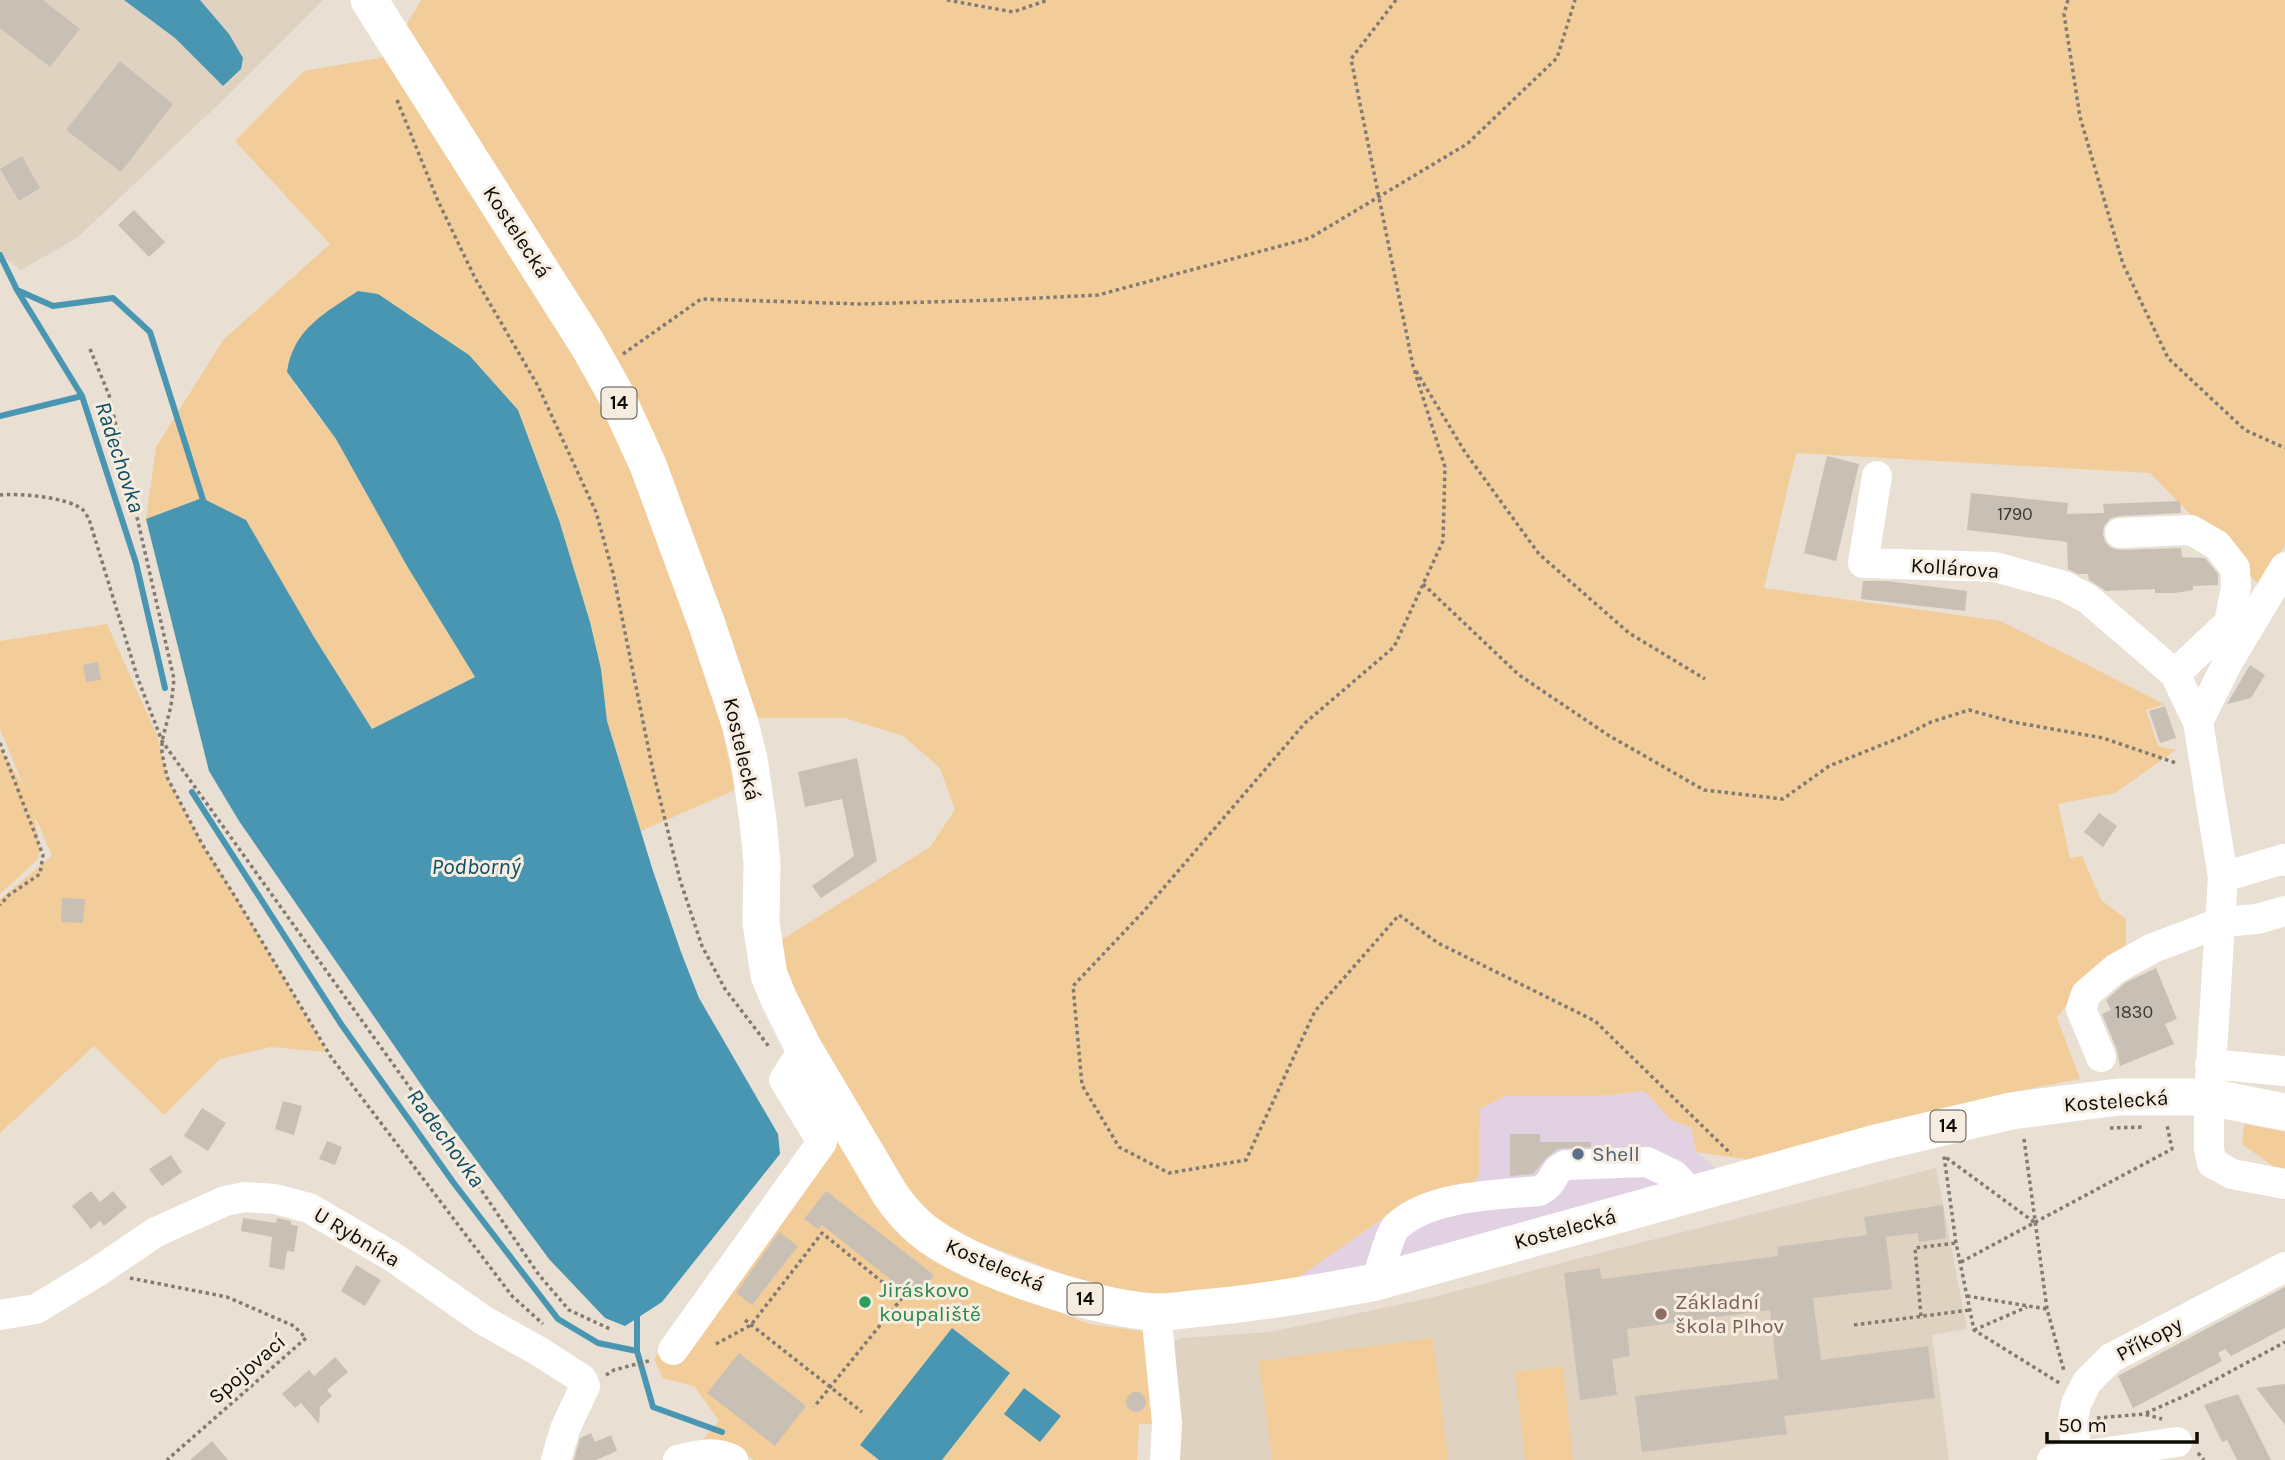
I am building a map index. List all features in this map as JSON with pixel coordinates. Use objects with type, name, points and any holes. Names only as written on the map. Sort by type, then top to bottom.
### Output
[{"type":"main road","name":"Kostelecká","points":[[369,0],[559,298],[601,369],[648,465],[707,625],[740,723],[749,759],[758,821],[761,923],[765,959],[796,1062],[905,1214],[923,1231],[968,1257],[1022,1279],[1109,1306],[1156,1312],[1251,1304],[1376,1282],[1872,1144],[2011,1111],[2118,1097],[2168,1097],[2210,1081],[2285,1112]]},
{"type":"street","name":"Kollárova","points":[[1877,477],[1863,563],[1995,567],[2064,586],[2088,599],[2175,674],[2198,722],[2224,877],[2210,1081],[2212,1163],[2232,1174],[2285,1184]]},
{"type":"street","points":[[2120,533],[2191,530],[2217,545],[2235,568],[2236,587],[2229,623],[2175,674]]},
{"type":"street","points":[[2198,722],[2229,660],[2285,567]]},
{"type":"street","points":[[2224,877],[2284,859],[2285,861]]},
{"type":"street","points":[[2101,1058],[2081,1009],[2086,994],[2115,969],[2153,948],[2222,922],[2257,919],[2285,911]]},
{"type":"street","points":[[673,1350],[822,1142],[785,1080],[796,1062]]},
{"type":"street","points":[[2210,1081],[2285,1071]]},
{"type":"street","points":[[1376,1282],[1395,1227],[1426,1208],[1469,1197],[1539,1191],[1549,1186],[1555,1173],[1566,1165],[1647,1162],[1674,1175],[1693,1195]]},
{"type":"street","name":"U Rybníka","points":[[0,1315],[36,1308],[97,1272],[156,1232],[225,1201],[245,1197],[275,1199],[309,1208],[393,1257],[483,1320],[582,1379],[585,1386],[565,1429],[556,1460]]},
{"type":"street","name":"Příkopy","points":[[2185,1451],[2064,1458],[2076,1405],[2087,1382],[2111,1358],[2285,1267]]},
{"type":"street","points":[[1156,1312],[1167,1423],[1165,1460]]},
{"type":"street","points":[[678,1460],[702,1454],[727,1456],[733,1460]]},
{"type":"path","points":[[947,0],[1013,12],[1048,0]]},
{"type":"path","points":[[1396,0],[1351,59],[1413,366],[1444,467],[1443,541],[1394,648],[1305,723],[1143,912],[1073,986],[1082,1085],[1119,1147],[1169,1173],[1246,1160],[1315,1011],[1399,915],[1438,943],[1595,1021],[1755,1177]]},
{"type":"path","points":[[601,369],[701,299],[860,304],[1098,295],[1310,238],[1467,144],[1557,58],[1575,0]]},
{"type":"path","points":[[2068,0],[2064,14],[2080,117],[2123,264],[2168,358],[2245,430],[2285,448]]},
{"type":"path","points":[[396,96],[443,212],[475,278],[538,386],[596,512],[613,573],[653,771],[680,880],[702,946],[725,989],[762,1037],[796,1062]]},
{"type":"path","points":[[90,349],[109,396],[173,679],[171,706],[162,741],[167,777],[202,844],[331,1057],[512,1296],[551,1330]]},
{"type":"path","points":[[1413,366],[1465,452],[1539,554],[1629,633],[1705,679]]},
{"type":"path","points":[[0,495],[13,493],[56,499],[82,509],[89,519],[138,679],[162,741],[424,1107],[539,1275],[569,1310],[610,1329]]},
{"type":"path","points":[[1423,584],[1519,675],[1608,735],[1704,790],[1783,799],[1829,766],[1904,736],[1931,722],[1969,710],[2013,722],[2103,738],[2176,763]]},
{"type":"path","points":[[0,743],[43,855],[40,874],[9,895],[0,905]]},
{"type":"path","points":[[1961,1262],[2172,1149],[2167,1126],[2168,1097]]},
{"type":"path","points":[[2024,1139],[2047,1308],[2068,1389],[1974,1330],[1956,1243],[1944,1156],[2034,1222]]},
{"type":"path","points":[[716,1345],[751,1325],[822,1233],[902,1298],[814,1407]]},
{"type":"path","points":[[1921,1316],[1915,1248],[1956,1243]]},
{"type":"path","name":"Spojovací","points":[[97,1272],[226,1297],[294,1326],[306,1338],[167,1460]]},
{"type":"path","points":[[1967,1296],[2047,1308]]},
{"type":"path","points":[[1974,1330],[2029,1306]]},
{"type":"path","points":[[1854,1325],[1970,1310]]},
{"type":"path","points":[[745,1320],[862,1412]]},
{"type":"path","points":[[2144,1414],[2189,1394],[2285,1342]]},
{"type":"path","points":[[614,1370],[649,1361],[673,1350]]},
{"type":"path","points":[[2185,1451],[2203,1459]]},
{"type":"shaded area","points":[[0,0],[323,0],[220,103],[77,238],[21,270],[0,254]]},
{"type":"shaded area","points":[[421,0],[2285,0],[2285,544],[2262,588],[2150,473],[1796,453],[1764,588],[2001,621],[2164,704],[2146,710],[2158,746],[2176,750],[2115,793],[2058,804],[2070,858],[2082,856],[2101,900],[2126,919],[2126,956],[2096,966],[2057,1018],[2080,1079],[2008,1093],[1751,1160],[1696,1152],[1691,1128],[1671,1120],[1644,1091],[1598,1096],[1506,1096],[1480,1109],[1479,1174],[1475,1182],[1401,1206],[1296,1279],[1237,1287],[1156,1294],[1112,1288],[1065,1275],[976,1241],[934,1217],[918,1202],[905,1184],[820,1040],[786,970],[781,940],[930,847],[955,810],[940,768],[903,736],[845,718],[757,718],[725,619],[691,530],[604,336],[406,26]]},
{"type":"shaded area","points":[[384,57],[573,355],[599,401],[631,472],[690,631],[722,728],[735,790],[641,831],[607,721],[601,669],[590,622],[559,520],[518,410],[294,384],[336,439],[407,566],[475,677],[372,729],[314,637],[202,498],[146,519],[156,447],[223,340],[330,244],[235,141],[304,71]]},
{"type":"shaded area","points":[[107,624],[157,735],[167,777],[202,844],[327,1052],[271,1047],[220,1059],[164,1115],[94,1046],[0,1133],[0,899],[52,856],[34,814],[40,849],[38,859],[0,894],[0,748],[24,787],[0,729],[0,641]]},
{"type":"shaded area","points":[[1644,1091],[1671,1120],[1691,1128],[1696,1152],[1721,1172],[1398,1259],[1288,1283],[1401,1206],[1479,1174],[1480,1109],[1506,1096],[1598,1096]]},
{"type":"shaded area","points":[[2244,1124],[2285,1132],[2285,1171],[2276,1168],[2242,1144]]},
{"type":"shaded area","name":"Jiráskovo koupaliště","points":[[831,1128],[890,1224],[939,1262],[974,1279],[1089,1324],[1148,1332],[1156,1424],[1139,1424],[1137,1460],[754,1460],[740,1450],[700,1443],[719,1421],[694,1386],[663,1378],[654,1359]]},
{"type":"shaded area","name":"Základní škola Plhov","points":[[1936,1168],[1967,1329],[1932,1335],[1949,1460],[1180,1460],[1171,1343],[1181,1338],[1270,1332],[1430,1298]]},
{"type":"shaded area","points":[[1433,1338],[1448,1460],[1272,1460],[1259,1361]]},
{"type":"shaded area","points":[[1563,1366],[1573,1460],[1525,1460],[1515,1372]]},
{"type":"water","points":[[124,0],[200,0],[229,34],[243,58],[241,69],[223,86],[175,38]]},
{"type":"water","name":"Podborný","points":[[358,291],[378,294],[469,355],[518,410],[559,520],[590,622],[601,669],[607,721],[681,952],[699,998],[778,1134],[780,1154],[662,1302],[625,1326],[605,1318],[549,1259],[431,1099],[239,821],[209,771],[146,519],[202,498],[246,520],[314,637],[372,729],[475,677],[407,566],[336,439],[287,372],[290,357],[303,333],[323,315]]},
{"type":"water","points":[[952,1328],[1010,1373],[942,1460],[879,1460],[860,1445]]},
{"type":"water","points":[[1024,1388],[1061,1416],[1040,1442],[1004,1414]]},
{"type":"building","points":[[0,0],[43,0],[80,29],[50,67],[0,28]]},
{"type":"building","points":[[120,61],[173,104],[121,172],[66,130]]},
{"type":"building","points":[[22,156],[40,188],[19,201],[0,169]]},
{"type":"building","points":[[134,210],[165,242],[149,257],[118,225]]},
{"type":"building","points":[[1827,456],[1859,464],[1836,561],[1804,553]]},
{"type":"building","points":[[1971,493],[2068,503],[2067,514],[2104,513],[2103,504],[2180,501],[2181,513],[2111,518],[2104,526],[2105,542],[2111,548],[2120,550],[2181,548],[2182,557],[2205,558],[2218,574],[2218,585],[2193,586],[2193,590],[2175,593],[2155,593],[2155,589],[2106,591],[2089,580],[2088,574],[2078,574],[2068,569],[2067,542],[1967,530]]},
{"type":"building","points":[[1863,581],[1887,581],[1967,591],[1965,611],[1861,599]]},
{"type":"building","points":[[98,662],[101,680],[86,682],[83,665]]},
{"type":"building","points":[[2250,665],[2265,675],[2251,698],[2227,704]]},
{"type":"building","points":[[2165,706],[2176,738],[2160,743],[2149,711]]},
{"type":"building","points":[[857,758],[877,861],[821,898],[812,886],[854,856],[842,799],[805,807],[798,772]]},
{"type":"building","points":[[2099,813],[2117,826],[2103,847],[2084,832]]},
{"type":"building","points":[[62,898],[85,899],[83,923],[61,922]]},
{"type":"building","points":[[2156,968],[2177,1019],[2165,1024],[2174,1044],[2120,1066],[2117,1050],[2102,1014],[2111,1010],[2106,1000],[2125,983]]},
{"type":"building","points":[[283,1101],[302,1106],[294,1135],[275,1129]]},
{"type":"building","points":[[202,1108],[226,1123],[208,1151],[184,1136]]},
{"type":"building","points":[[1510,1134],[1540,1134],[1540,1142],[1591,1142],[1591,1147],[1558,1149],[1546,1158],[1533,1174],[1510,1176]]},
{"type":"building","points":[[327,1141],[342,1147],[335,1165],[319,1159]]},
{"type":"building","points":[[171,1155],[182,1172],[162,1186],[149,1169]]},
{"type":"building","points":[[91,1191],[100,1202],[113,1191],[127,1207],[104,1226],[100,1221],[91,1229],[72,1206]]},
{"type":"building","points":[[826,1191],[934,1275],[915,1299],[822,1225],[818,1229],[804,1219]]},
{"type":"building","points":[[1943,1205],[1946,1238],[1919,1242],[1918,1233],[1886,1237],[1892,1289],[1813,1298],[1821,1360],[1928,1346],[1935,1398],[1784,1416],[1787,1434],[1642,1452],[1635,1396],[1778,1379],[1770,1310],[1627,1329],[1630,1356],[1612,1359],[1617,1395],[1580,1400],[1564,1273],[1600,1268],[1602,1279],[1778,1256],[1777,1247],[1867,1235],[1864,1217]]},
{"type":"building","points":[[243,1218],[276,1223],[277,1218],[291,1221],[291,1225],[298,1226],[294,1252],[287,1251],[284,1270],[269,1267],[272,1237],[241,1231]]},
{"type":"building","points":[[779,1232],[798,1246],[752,1305],[736,1293]]},
{"type":"building","points":[[356,1265],[381,1280],[365,1306],[341,1291]]},
{"type":"building","points":[[2285,1287],[2285,1328],[2231,1356],[2225,1349],[2218,1353],[2222,1361],[2133,1408],[2118,1376]]},
{"type":"building","points":[[739,1353],[806,1406],[775,1446],[707,1393]]},
{"type":"building","points":[[335,1357],[348,1372],[327,1390],[332,1396],[320,1407],[319,1424],[301,1403],[295,1408],[282,1394],[309,1370],[314,1376]]},
{"type":"building","points":[[2285,1384],[2285,1425],[2256,1388]]},
{"type":"building","points":[[1136,1392],[1143,1395],[1146,1402],[1143,1409],[1136,1412],[1129,1409],[1126,1402],[1129,1395]]},
{"type":"building","points":[[2238,1394],[2271,1460],[2237,1460],[2227,1440],[2222,1442],[2204,1405]]},
{"type":"building","points":[[591,1433],[595,1442],[611,1435],[617,1451],[596,1460],[574,1460],[580,1438]]},
{"type":"building","points":[[212,1441],[228,1460],[190,1460]]},
{"type":"waterway","name":"Radechovka","points":[[0,255],[17,290],[82,396],[136,563],[165,688]]},
{"type":"waterway","points":[[17,290],[53,306],[113,298],[150,332],[204,503]]},
{"type":"waterway","points":[[0,416],[82,396]]},
{"type":"waterway","name":"Radechovka","points":[[192,792],[341,1024],[453,1182],[558,1319],[598,1343],[637,1351]]},
{"type":"waterway","name":"Radechovka","points":[[637,1313],[637,1351],[653,1407],[722,1432]]},
{"type":"place","name":"Shell","points":[[1578,1154]]},
{"type":"place","name":"Jiráskovo koupaliště","points":[[865,1302]]},
{"type":"place","name":"Základní škola Plhov","points":[[1661,1314]]}]
